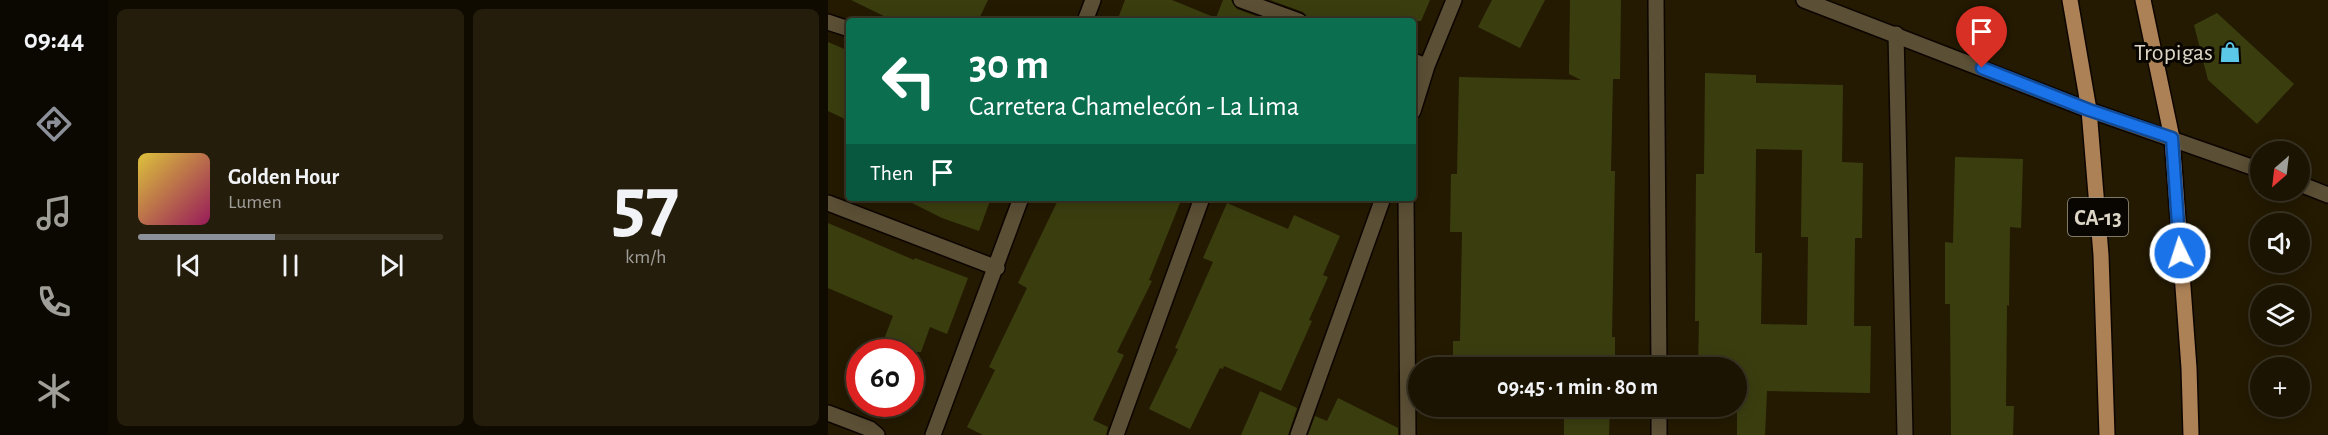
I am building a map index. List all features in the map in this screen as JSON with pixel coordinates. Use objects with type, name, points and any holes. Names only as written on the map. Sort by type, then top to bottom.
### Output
[{"type":"main road","name":"CA-13","points":[[2070,0],[2089,110],[2101,255],[2107,435]]},
{"type":"main road","points":[[2143,0],[2172,138],[2189,368],[2191,435]]},
{"type":"street","points":[[1086,18],[1093,0]]},
{"type":"street","points":[[1241,0],[1267,16]]},
{"type":"street","points":[[1416,90],[1420,63],[1454,0]]},
{"type":"street","points":[[1656,0],[1659,357]]},
{"type":"street","points":[[1804,0],[2089,110],[2250,166]]},
{"type":"street","points":[[828,22],[846,28]]},
{"type":"street","points":[[1896,34],[1905,435]]},
{"type":"street","points":[[2310,188],[2328,195]]},
{"type":"street","points":[[933,435],[997,268],[1020,201]]},
{"type":"street","points":[[1116,435],[1201,201]]},
{"type":"street","points":[[1298,435],[1382,201]]},
{"type":"street","points":[[1406,201],[1408,435]]},
{"type":"street","points":[[828,203],[997,268]]},
{"type":"street","points":[[828,413],[870,429],[878,435]]},
{"type":"street","points":[[1659,417],[1659,435]]},
{"type":"building","points":[[851,0],[988,0],[979,18],[888,18]]},
{"type":"building","points":[[1125,0],[1172,0],[1216,18],[1118,18]]},
{"type":"building","points":[[1223,0],[1231,0],[1237,9],[1262,18],[1216,18]]},
{"type":"building","points":[[1270,0],[1430,0],[1421,21],[1416,21],[1416,18],[1307,18],[1303,12]]},
{"type":"building","points":[[1492,0],[1545,0],[1520,48],[1478,27]]},
{"type":"building","points":[[1570,0],[1621,0],[1620,79],[1613,79],[1611,171],[1615,171],[1612,337],[1615,337],[1615,357],[1453,357],[1453,341],[1460,341],[1462,232],[1450,232],[1451,174],[1457,174],[1459,77],[1581,80],[1569,74]]},
{"type":"building","name":"Tropigas","points":[[2217,13],[2294,84],[2257,124],[2208,80],[2194,25]]},
{"type":"building","points":[[828,42],[846,50],[846,120],[828,111]]},
{"type":"building","points":[[1705,73],[1756,75],[1756,83],[1843,85],[1842,162],[1863,163],[1862,238],[1855,238],[1854,326],[1871,326],[1870,393],[1767,391],[1765,435],[1737,435],[1737,417],[1747,417],[1747,357],[1698,357],[1699,321],[1695,321],[1696,174],[1704,174]],"holes":[[[1756,149],[1802,150],[1801,237],[1808,237],[1807,325],[1761,324],[1762,253],[1755,253]]]},
{"type":"building","points":[[1955,157],[2023,159],[2021,228],[2010,227],[2009,306],[2007,305],[2006,406],[2014,406],[2013,435],[1951,435],[1950,304],[1945,304],[1945,242],[1953,243]]},
{"type":"building","points":[[908,201],[990,201],[979,231],[942,218]]},
{"type":"building","points":[[1058,201],[1181,201],[1149,280],[1152,281],[1117,352],[1124,355],[1093,420],[1108,427],[1106,435],[983,435],[967,427],[995,370],[989,367],[1027,288],[1018,283]]},
{"type":"building","points":[[1227,203],[1288,229],[1294,215],[1340,236],[1323,275],[1328,277],[1309,320],[1312,321],[1281,391],[1224,366],[1223,369],[1220,368],[1190,429],[1149,409],[1178,349],[1175,348],[1213,262],[1203,258]]},
{"type":"building","points":[[828,223],[914,260],[915,258],[968,278],[947,334],[930,327],[924,344],[924,339],[884,339],[893,316],[828,288]]},
{"type":"building","points":[[1260,391],[1297,408],[1288,435],[1241,435]]},
{"type":"building","points":[[1338,398],[1398,428],[1398,435],[1308,435],[1315,416],[1327,421]]},
{"type":"building","points":[[1564,417],[1610,417],[1609,435],[1564,435]]},
{"type":"place","name":"Tropigas","points":[[2230,52]]},
{"type":"route","points":[[1982,68],[2089,110],[2172,138],[2180,253]]}]
